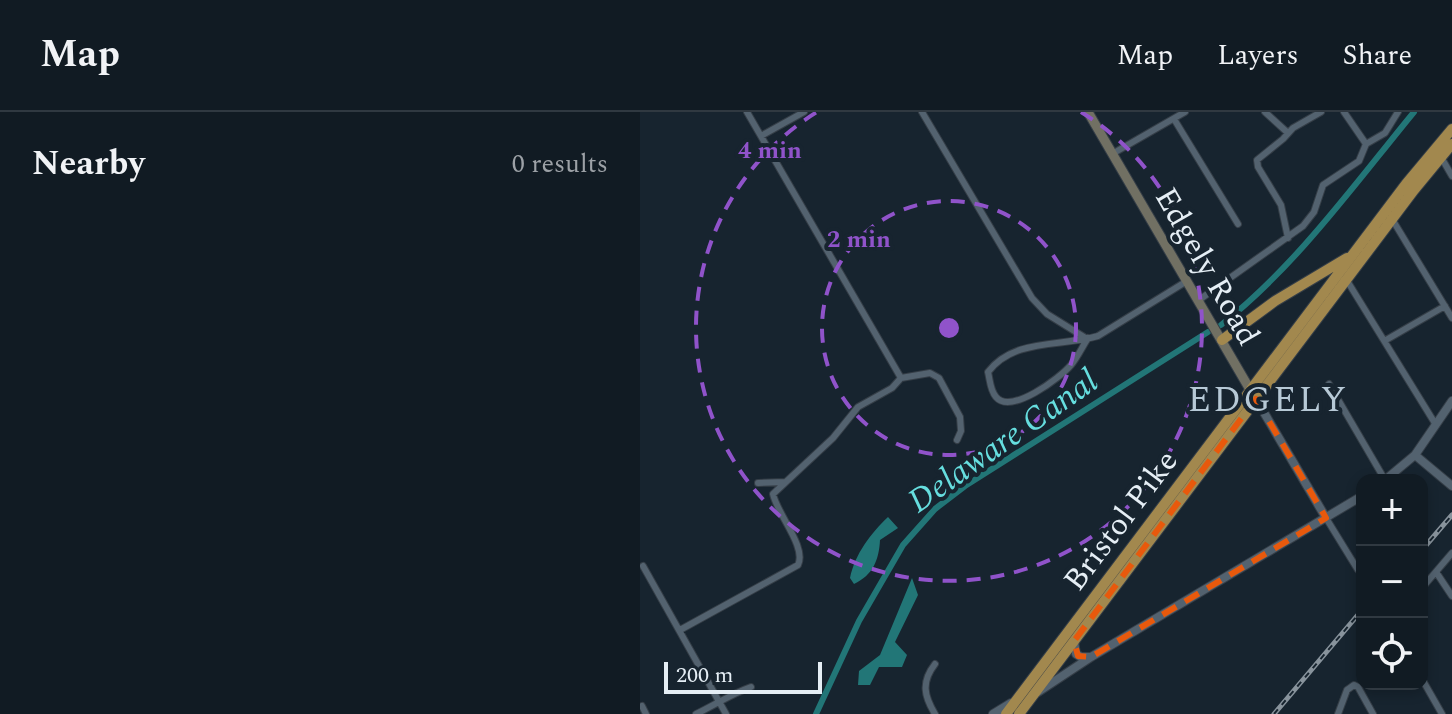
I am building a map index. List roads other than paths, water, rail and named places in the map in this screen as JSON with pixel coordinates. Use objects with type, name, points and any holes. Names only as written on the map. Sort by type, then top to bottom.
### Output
[{"type":"highway","name":"Bristol Pike","points":[[1019,714],[1353,253],[1452,129]]},
{"type":"highway","name":"Bristol Pike","points":[[1006,714],[1253,394],[1452,144]]},
{"type":"highway","points":[[1222,340],[1275,301],[1353,253]]},
{"type":"main road","name":"Edgely Road","points":[[1088,112],[1253,394]]},
{"type":"street","points":[[747,112],[901,378]]},
{"type":"street","points":[[761,136],[804,112]]},
{"type":"street","points":[[922,112],[1037,305],[1077,335],[1088,338]]},
{"type":"street","points":[[1112,154],[1185,112]]},
{"type":"street","points":[[1265,112],[1288,133]]},
{"type":"street","points":[[1288,238],[1281,205],[1258,167],[1257,160],[1297,125],[1321,112]]},
{"type":"street","points":[[1344,112],[1366,144]]},
{"type":"street","points":[[1199,300],[1288,238],[1314,212],[1323,185],[1359,161],[1366,144],[1385,133],[1398,112]]},
{"type":"street","points":[[1174,119],[1238,224]]},
{"type":"street","points":[[1441,157],[1452,176]]},
{"type":"street","points":[[1392,218],[1452,318]]},
{"type":"street","points":[[1346,279],[1436,425]]},
{"type":"street","points":[[1088,338],[1066,370],[1030,395],[1010,403],[994,395],[988,372],[998,359],[1037,343],[1052,346],[1088,338],[1098,336],[1187,281]]},
{"type":"street","points":[[1386,340],[1445,306]]},
{"type":"street","points":[[901,378],[932,373],[939,378],[960,417],[957,440]]},
{"type":"street","points":[[680,630],[798,565],[800,555],[773,496],[774,491],[833,438],[852,413],[898,384],[901,378]]},
{"type":"street","points":[[1329,384],[1382,474]]},
{"type":"street","name":"Edgely Road","points":[[1253,394],[1356,567]]},
{"type":"street","points":[[1392,474],[1415,455],[1452,401]]},
{"type":"street","points":[[1415,455],[1451,485]]},
{"type":"street","points":[[758,483],[785,482]]},
{"type":"street","points":[[1031,698],[1091,657],[1356,500]]},
{"type":"street","points":[[1428,581],[1452,553]]},
{"type":"street","points":[[643,566],[726,714]]},
{"type":"street","points":[[1436,572],[1452,596]]},
{"type":"street","points":[[1074,641],[1078,656],[1091,657]]},
{"type":"street","points":[[935,664],[926,678],[925,690],[935,714]]},
{"type":"street","points":[[1338,714],[1347,690],[1354,685],[1373,714]]},
{"type":"street","points":[[696,714],[721,702],[726,696],[751,687]]},
{"type":"street","points":[[1428,690],[1442,714]]},
{"type":"street","points":[[993,714],[1018,698]]},
{"type":"street","points":[[642,706],[646,714]]},
{"type":"waterway","name":"Delaware Canal","points":[[1221,325],[1299,251],[1414,112]]},
{"type":"waterway","name":"Delaware Canal","points":[[816,714],[859,621],[903,545],[935,509],[965,486],[1208,332]]},
{"type":"railway","points":[[1425,546],[1452,515]]},
{"type":"railway","points":[[1274,714],[1356,617]]},
{"type":"district","name":"EDGELY","points":[[1268,398]]}]
